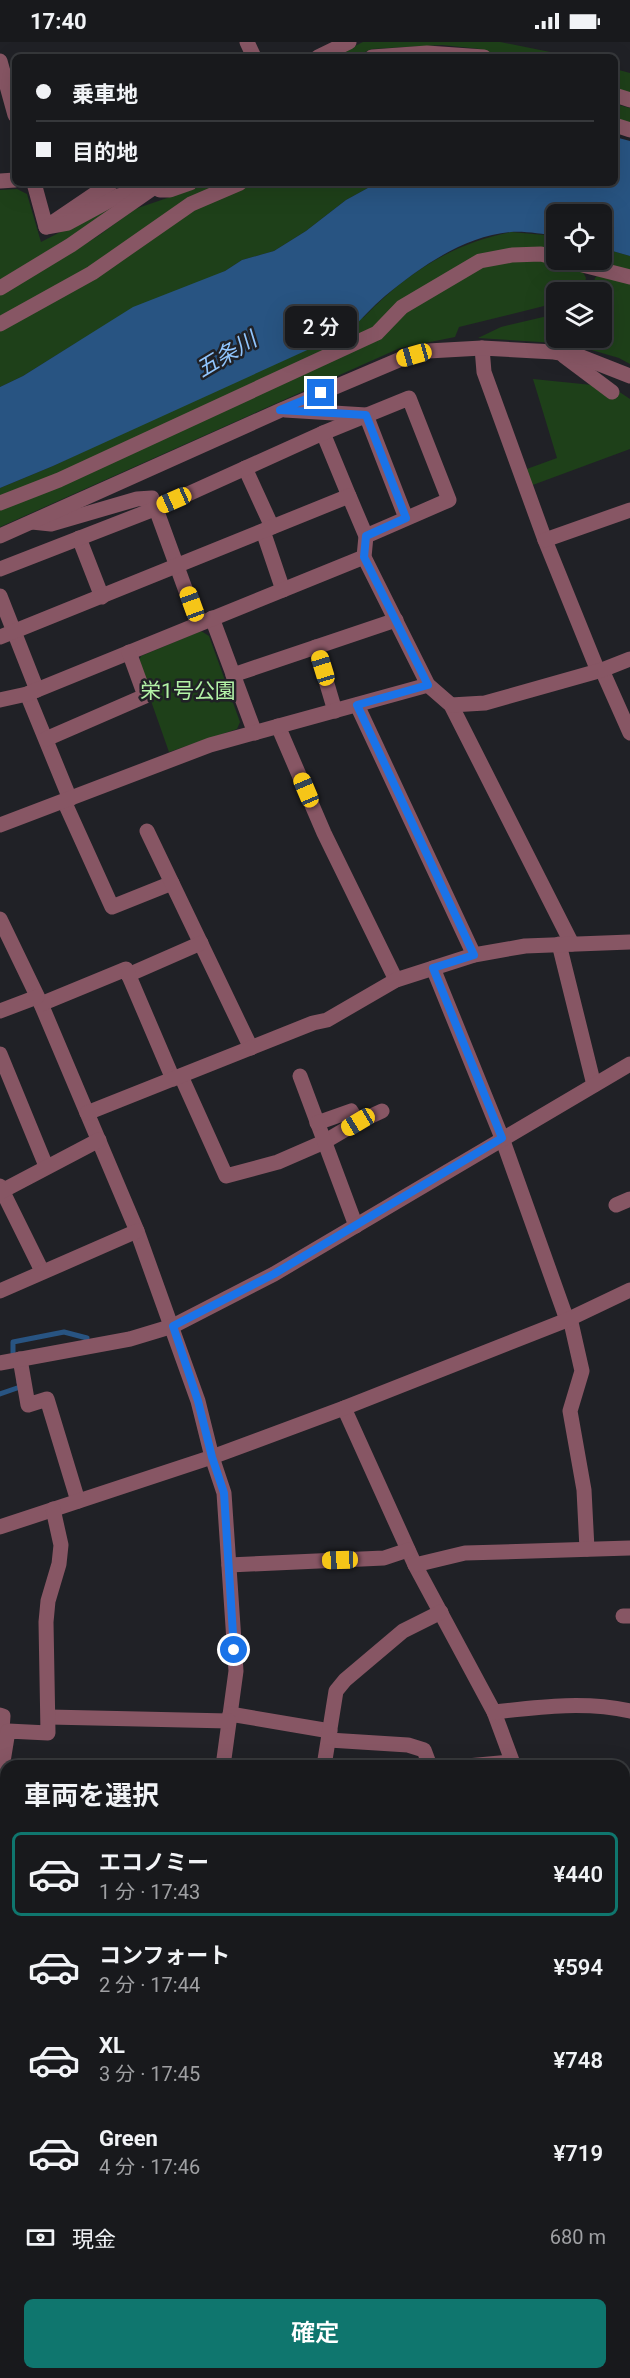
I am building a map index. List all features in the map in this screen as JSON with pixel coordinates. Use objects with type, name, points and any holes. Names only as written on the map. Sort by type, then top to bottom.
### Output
[{"type":"street","points":[[324,54],[349,42]]},
{"type":"street","points":[[413,54],[441,54]]},
{"type":"street","points":[[0,61],[12,104]]},
{"type":"street","points":[[35,186],[46,227]]},
{"type":"street","points":[[46,227],[107,186]]},
{"type":"street","points":[[46,227],[68,223],[118,196],[153,186]]},
{"type":"street","points":[[0,288],[71,245],[156,186]]},
{"type":"street","points":[[158,186],[160,190],[170,190],[181,186]]},
{"type":"street","points":[[0,324],[92,273],[191,204],[233,186]]},
{"type":"street","points":[[0,503],[59,480],[377,333],[402,308],[480,261],[512,255],[546,255]]},
{"type":"street","points":[[602,270],[630,277]]},
{"type":"street","points":[[482,348],[484,372],[545,540],[600,670],[630,733]]},
{"type":"street","points":[[0,536],[280,410],[400,359],[428,351],[482,348],[560,353],[579,356],[630,376]]},
{"type":"street","points":[[560,353],[612,392]]},
{"type":"street","points":[[0,569],[157,508],[323,433],[409,398],[449,500],[366,536]]},
{"type":"street","points":[[280,410],[366,415]]},
{"type":"street","points":[[366,415],[406,518]]},
{"type":"street","points":[[323,433],[366,536],[364,557],[428,685],[451,705],[566,944],[594,1085]]},
{"type":"street","points":[[245,468],[267,529],[283,590]]},
{"type":"street","points":[[7,635],[349,496]]},
{"type":"street","points":[[30,522],[51,524],[136,499],[152,498],[178,566],[233,675],[255,733]]},
{"type":"street","points":[[545,540],[630,510]]},
{"type":"street","points":[[79,538],[102,597]]},
{"type":"street","points":[[0,700],[32,692],[364,557]]},
{"type":"street","points":[[0,596],[7,635],[32,692],[67,800],[112,907],[171,883]]},
{"type":"street","points":[[233,675],[396,620]]},
{"type":"street","points":[[316,647],[335,711]]},
{"type":"street","points":[[46,739],[145,696],[129,652]]},
{"type":"street","points":[[451,705],[485,703],[600,670],[630,659]]},
{"type":"street","points":[[0,825],[210,745],[428,685]]},
{"type":"street","points":[[357,705],[474,955]]},
{"type":"street","points":[[278,726],[324,832],[396,980]]},
{"type":"street","points":[[147,831],[251,1048]]},
{"type":"street","points":[[0,919],[39,1000],[137,1231],[198,1401],[224,1493],[236,1671],[223,1760]]},
{"type":"street","points":[[87,1113],[313,1023],[327,1020],[396,980],[474,955],[525,946],[630,942]]},
{"type":"street","points":[[128,975],[201,943]]},
{"type":"street","points":[[433,968],[502,1138],[568,1319],[582,1371],[570,1410],[584,1490],[587,1549]]},
{"type":"street","points":[[0,1011],[39,1000],[126,969],[226,1176],[278,1162],[324,1142],[382,1111]]},
{"type":"street","points":[[0,1054],[46,1166]]},
{"type":"street","points":[[0,1363],[130,1339],[173,1326],[274,1274],[630,1064]]},
{"type":"street","points":[[300,1076],[356,1226]]},
{"type":"street","points":[[317,1123],[351,1111],[358,1122]]},
{"type":"street","points":[[42,1271],[7,1216],[1,1189],[99,1140]]},
{"type":"street","points":[[0,1291],[137,1231]]},
{"type":"street","points":[[0,1527],[212,1457],[344,1408],[568,1319],[630,1290]]},
{"type":"street","points":[[20,1359],[28,1405],[47,1400],[78,1501]]},
{"type":"street","points":[[344,1408],[415,1565],[494,1712],[511,1760]]},
{"type":"street","points":[[0,1716],[3,1716],[3,1729],[8,1731],[48,1733],[46,1622],[48,1601],[59,1564],[61,1545],[53,1509]]},
{"type":"street","points":[[415,1565],[465,1553],[630,1548]]},
{"type":"street","points":[[229,1565],[384,1558],[408,1550]]},
{"type":"street","points":[[325,1760],[336,1691],[345,1680],[403,1631],[441,1612]]},
{"type":"street","points":[[494,1712],[553,1706],[611,1707],[630,1711]]},
{"type":"street","points":[[49,1717],[230,1717],[329,1735],[408,1745],[424,1750],[428,1760]]},
{"type":"street","points":[[3,1760],[8,1731]]},
{"type":"green space","points":[[363,42],[500,42],[560,54],[493,54],[480,49],[442,45],[372,49],[360,54],[339,54]]},
{"type":"green space","points":[[618,70],[630,73],[630,96],[618,92]]},
{"type":"green space","points":[[618,105],[630,108],[630,123],[618,120]]},
{"type":"green space","points":[[202,186],[223,186],[93,267],[0,319],[0,295],[98,236],[135,209]]},
{"type":"green space","points":[[246,186],[372,186],[346,200],[306,231],[274,251],[242,260],[225,271],[76,343],[23,376],[0,387],[0,328],[198,208]]},
{"type":"green space","points":[[17,189],[27,194],[41,242],[126,198],[70,238],[0,280],[0,190]]},
{"type":"green space","points":[[511,232],[546,235],[546,251],[500,250],[375,329],[55,476],[0,497],[0,488],[53,466],[364,317],[413,274],[450,252]]},
{"type":"green space","points":[[612,251],[630,256],[630,271],[612,266]]},
{"type":"green space","points":[[531,259],[546,262],[546,270],[582,270],[586,278],[585,282],[546,282],[546,305],[459,327],[455,337],[400,348],[0,527],[0,509],[377,338],[405,310],[481,265]]},
{"type":"green space","points":[[600,273],[630,282],[630,364],[619,358],[588,349],[612,348],[612,282],[594,282]]},
{"type":"green space","points":[[546,316],[546,342],[478,338],[501,327]]},
{"type":"green space","points":[[533,379],[612,387],[630,399],[630,449],[530,486],[524,470],[557,458]]},
{"type":"green space","name":"栄1号公園","points":[[201,631],[209,636],[240,722],[237,729],[169,752],[138,664],[141,656]]},
{"type":"water","name":"五条川","points":[[618,138],[630,141],[630,256],[612,251],[612,204],[546,204],[546,235],[511,232],[460,246],[413,274],[380,300],[349,331],[0,488],[0,387],[23,376],[133,307],[225,271],[242,260],[274,251],[306,231],[346,200],[372,186],[618,186]]},
{"type":"waterway","points":[[13,1353],[13,1342],[64,1332],[87,1338]]},
{"type":"waterway","points":[[0,1394],[20,1387],[19,1382]]},
{"type":"route","points":[[234,1650],[224,1493],[198,1401],[173,1326],[274,1274],[502,1138],[433,968],[474,955],[357,705],[428,685],[364,557],[366,536],[406,518],[366,415],[280,410],[321,393]]}]
